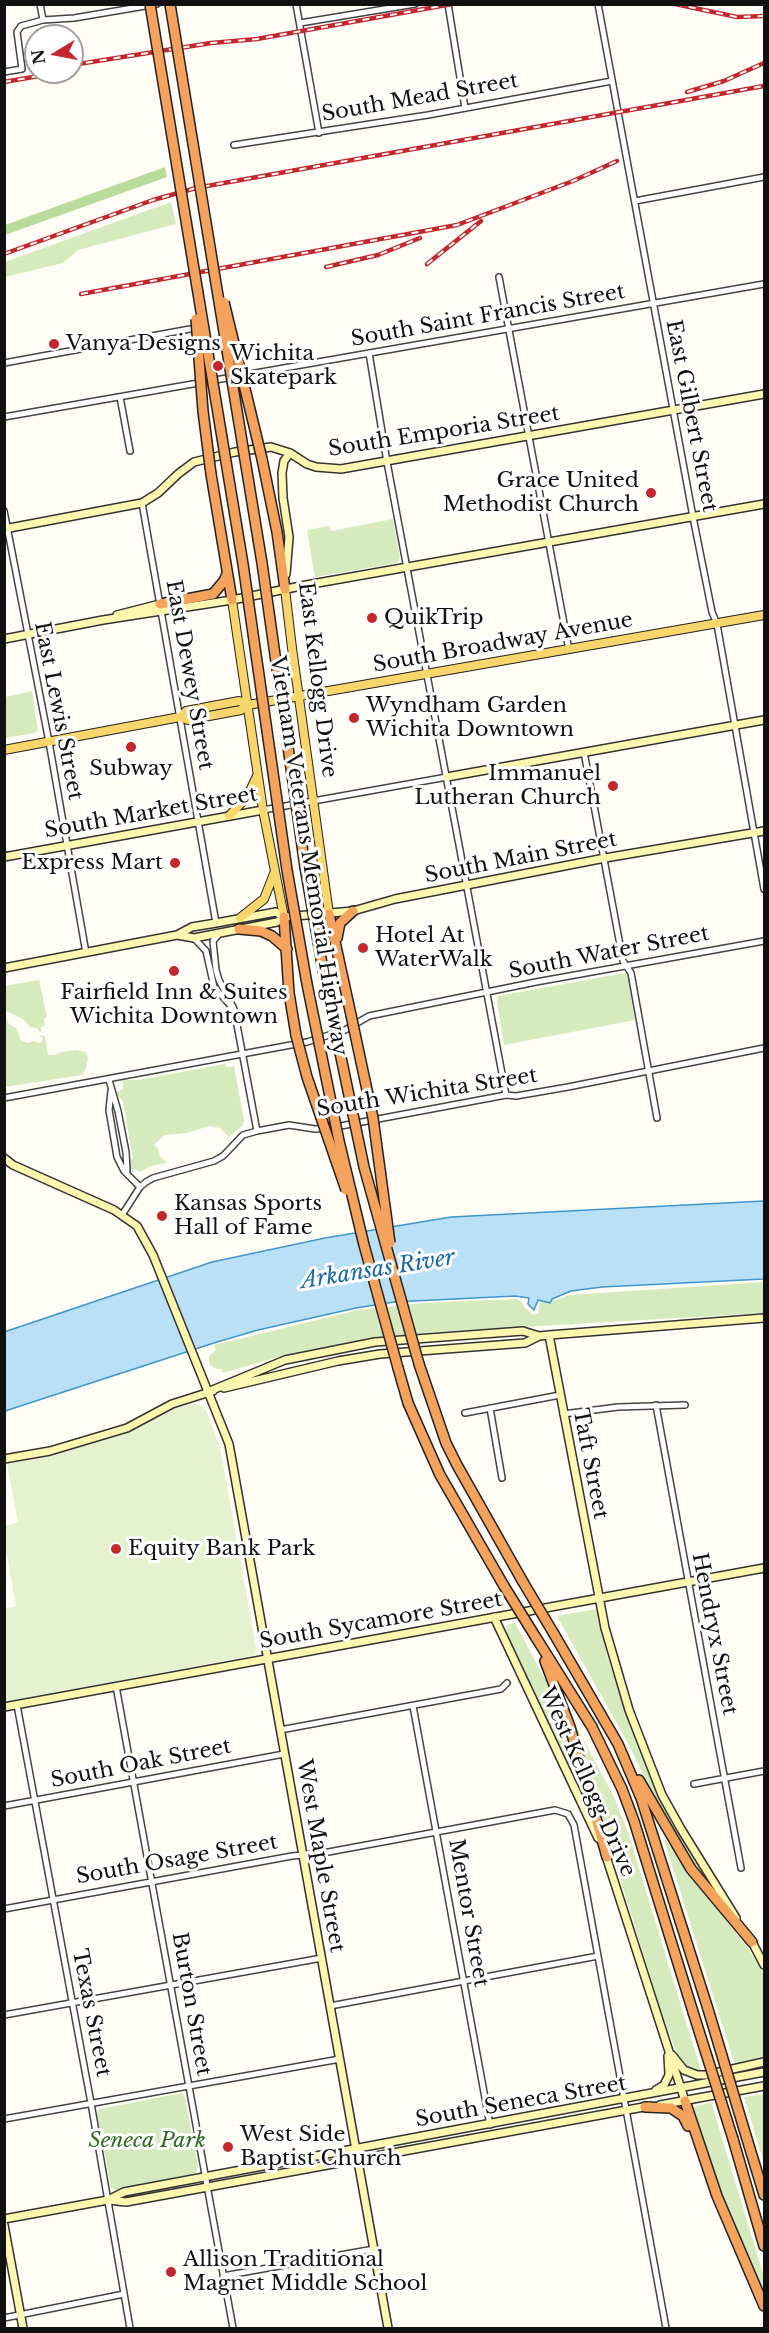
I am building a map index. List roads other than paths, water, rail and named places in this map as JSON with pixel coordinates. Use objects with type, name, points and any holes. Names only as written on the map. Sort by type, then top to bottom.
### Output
[{"type":"highway","name":"Vietnam Veterans Memorial Highway","points":[[150,4],[243,564],[287,870],[307,984],[339,1140],[364,1245],[408,1403],[440,1475],[504,1586],[592,1728],[622,1789],[634,1821],[765,2246]]},
{"type":"highway","name":"Vietnam Veterans Memorial Highway","points":[[170,4],[262,563],[304,855],[325,981],[364,1167],[419,1364],[446,1443],[523,1582],[618,1744],[650,1824],[765,2195]]},
{"type":"highway","points":[[211,253],[262,459],[277,532],[285,589]]},
{"type":"highway","points":[[190,254],[203,411],[232,600]]},
{"type":"highway","points":[[160,608],[213,594],[224,581],[227,571]]},
{"type":"highway","points":[[336,946],[340,923],[353,911]]},
{"type":"highway","points":[[329,914],[373,1118],[394,1275]]},
{"type":"highway","points":[[284,916],[289,993],[296,1035],[307,1077],[364,1245]]},
{"type":"highway","points":[[239,929],[261,931],[272,936],[286,950]]},
{"type":"highway","points":[[535,1636],[570,1727],[607,1857]]},
{"type":"highway","points":[[618,1744],[691,1869],[752,1942]]},
{"type":"highway","points":[[685,2101],[701,2153]]},
{"type":"highway","points":[[645,2107],[671,2108],[683,2116],[701,2153],[765,2306]]},
{"type":"main road","name":"East Kellogg Drive","points":[[285,589],[329,914]]},
{"type":"main road","points":[[232,600],[263,810],[284,916]]},
{"type":"main road","name":"South Broadway Avenue","points":[[4,750],[180,717],[186,711],[239,701],[248,705],[298,697],[765,615]]},
{"type":"main road","points":[[229,816],[247,797],[258,772]]},
{"type":"main road","points":[[240,918],[264,900],[276,870]]},
{"type":"street","points":[[40,4],[43,21]]},
{"type":"street","points":[[4,72],[22,69],[17,32],[21,26],[157,4]]},
{"type":"street","points":[[296,4],[319,133]]},
{"type":"street","points":[[300,23],[415,4]]},
{"type":"street","points":[[448,4],[465,108]]},
{"type":"street","name":"East Gilbert Street","points":[[598,4],[693,517],[712,612],[717,624],[765,889]]},
{"type":"street","name":"South Mead Street","points":[[234,146],[612,81]]},
{"type":"street","points":[[635,201],[765,177]]},
{"type":"street","points":[[499,277],[547,543],[569,650]]},
{"type":"street","name":"South Saint Francis Street","points":[[4,417],[765,284]]},
{"type":"street","points":[[4,363],[190,328]]},
{"type":"street","points":[[369,353],[387,462],[429,675],[506,1095]]},
{"type":"street","name":"South Emporia Street","points":[[6,529],[142,503],[158,493],[194,462],[253,448],[271,447],[290,453],[307,464],[325,469],[341,469],[765,394]]},
{"type":"street","points":[[120,397],[130,451]]},
{"type":"street","name":"East Kellogg Drive","points":[[285,589],[289,537],[282,473],[290,453]]},
{"type":"street","name":"East Dewey Street","points":[[142,503],[216,922]]},
{"type":"street","points":[[4,639],[103,620],[130,610],[232,600],[765,504]]},
{"type":"street","name":"East Lewis Street","points":[[4,511],[49,742],[86,953]]},
{"type":"street","name":"South Market Street","points":[[4,856],[765,720]]},
{"type":"street","points":[[584,752],[623,961],[631,973],[657,1118]]},
{"type":"street","name":"South Main Street","points":[[4,968],[177,935],[192,927],[216,922],[276,912],[284,916],[353,911],[386,901],[605,858],[765,831]]},
{"type":"street","name":"South Main Street","points":[[177,935],[194,938],[277,922],[284,916]]},
{"type":"street","points":[[220,933],[213,941],[216,970],[234,1009],[256,1131]]},
{"type":"street","points":[[194,938],[206,951],[214,987],[234,1009]]},
{"type":"street","name":"South Water Street","points":[[4,1098],[242,1056],[316,1040],[345,1030],[369,1016],[765,941]]},
{"type":"street","name":"South Wichita Street","points":[[140,1187],[153,1178],[214,1161],[223,1156],[243,1135],[256,1131],[289,1125],[315,1129],[330,1128],[506,1095],[516,1096],[648,1072],[765,1048]]},
{"type":"street","points":[[109,1080],[126,1152],[127,1173]]},
{"type":"street","points":[[4,1158],[13,1165],[122,1215],[140,1187],[117,1157],[108,1100],[111,1091]]},
{"type":"street","name":"West Maple Street","points":[[122,1215],[137,1226],[153,1255],[210,1391],[233,1456],[267,1659],[388,2328]]},
{"type":"street","points":[[210,1391],[380,1354],[525,1343],[539,1336],[549,1335],[765,1318]]},
{"type":"street","points":[[4,1459],[50,1451],[127,1428],[172,1404],[285,1360],[346,1347],[426,1337],[523,1330],[539,1336]]},
{"type":"street","name":"Taft Street","points":[[549,1335],[600,1598]]},
{"type":"street","points":[[465,1413],[560,1395]]},
{"type":"street","points":[[563,1414],[656,1405],[685,1405]]},
{"type":"street","name":"Hendryx Street","points":[[656,1405],[741,1868]]},
{"type":"street","points":[[490,1408],[502,1478]]},
{"type":"street","name":"South Sycamore Street","points":[[4,1707],[765,1568]]},
{"type":"street","points":[[600,1598],[629,1710],[663,1795],[765,1965]]},
{"type":"street","name":"West Kellogg Drive","points":[[494,1617],[607,1857],[685,2101]]},
{"type":"street","points":[[280,1730],[501,1689],[507,1683]]},
{"type":"street","name":"Burton Street","points":[[116,1686],[233,2328]]},
{"type":"street","name":"Texas Street","points":[[17,1705],[130,2328]]},
{"type":"street","name":"Mentor Street","points":[[413,1706],[490,2125]]},
{"type":"street","name":"South Oak Street","points":[[4,1806],[284,1754]]},
{"type":"street","points":[[694,1784],[765,1771]]},
{"type":"street","name":"South Osage Street","points":[[4,1909],[555,1810],[568,1814],[574,1825],[598,1956]]},
{"type":"street","points":[[330,2006],[598,1956],[666,2328]]},
{"type":"street","points":[[4,2015],[322,1958]]},
{"type":"street","points":[[624,2100],[658,2090],[664,2085],[669,2075],[668,2048]]},
{"type":"street","points":[[668,2048],[684,2070],[697,2075],[765,2062]]},
{"type":"street","points":[[4,2119],[340,2059]]},
{"type":"street","name":"South Seneca Street","points":[[4,2219],[108,2200],[124,2192],[765,2072]]},
{"type":"street","name":"South Seneca Street","points":[[108,2200],[126,2202],[208,2188],[765,2086]]},
{"type":"street","points":[[4,2224],[23,2328]]},
{"type":"street","points":[[223,2276],[374,2249]]},
{"type":"street","points":[[4,2318],[124,2294]]},
{"type":"water","name":"Arkansas River","points":[[764,1201],[764,1279],[602,1287],[571,1291],[552,1299],[550,1303],[538,1300],[534,1310],[528,1304],[529,1298],[515,1296],[394,1302],[356,1308],[258,1330],[217,1342],[5,1411],[4,1332],[212,1262],[325,1238],[451,1217]]},
{"type":"railway","points":[[84,63],[211,43],[257,39],[452,4]]},
{"type":"railway","points":[[675,4],[737,17],[764,16]]},
{"type":"railway","points":[[687,92],[724,81],[764,63]]},
{"type":"railway","points":[[4,82],[24,79]]},
{"type":"railway","points":[[4,254],[153,200],[196,188],[764,86]]},
{"type":"railway","points":[[81,294],[457,225],[573,181],[617,161]]},
{"type":"railway","points":[[427,264],[481,221]]},
{"type":"railway","points":[[326,267],[378,255],[420,238]]},
{"type":"place","name":"Vanya Designs","points":[[54,344]]},
{"type":"place","name":"Wichita Skatepark","points":[[218,366]]},
{"type":"place","name":"Grace United Methodist Church","points":[[651,493]]},
{"type":"place","name":"QuikTrip","points":[[372,618]]},
{"type":"place","name":"Wyndham Garden Wichita Downtown","points":[[354,718]]},
{"type":"place","name":"Subway","points":[[131,747]]},
{"type":"place","name":"Immanuel Lutheran Church","points":[[613,786]]},
{"type":"place","name":"Express Mart","points":[[175,863]]},
{"type":"place","name":"Hotel At WaterWalk","points":[[363,948]]},
{"type":"place","name":"Fairfield Inn & Suites Wichita Downtown","points":[[174,971]]},
{"type":"place","name":"Kansas Sports Hall of Fame","points":[[162,1216]]},
{"type":"place","name":"Equity Bank Park","points":[[116,1549]]},
{"type":"place","name":"West Side Baptist Church","points":[[228,2147]]},
{"type":"place","name":"Allison Traditional Magnet Middle School","points":[[171,2272]]},
{"type":"park label","name":"Seneca Park","points":[[147,2141]]}]
